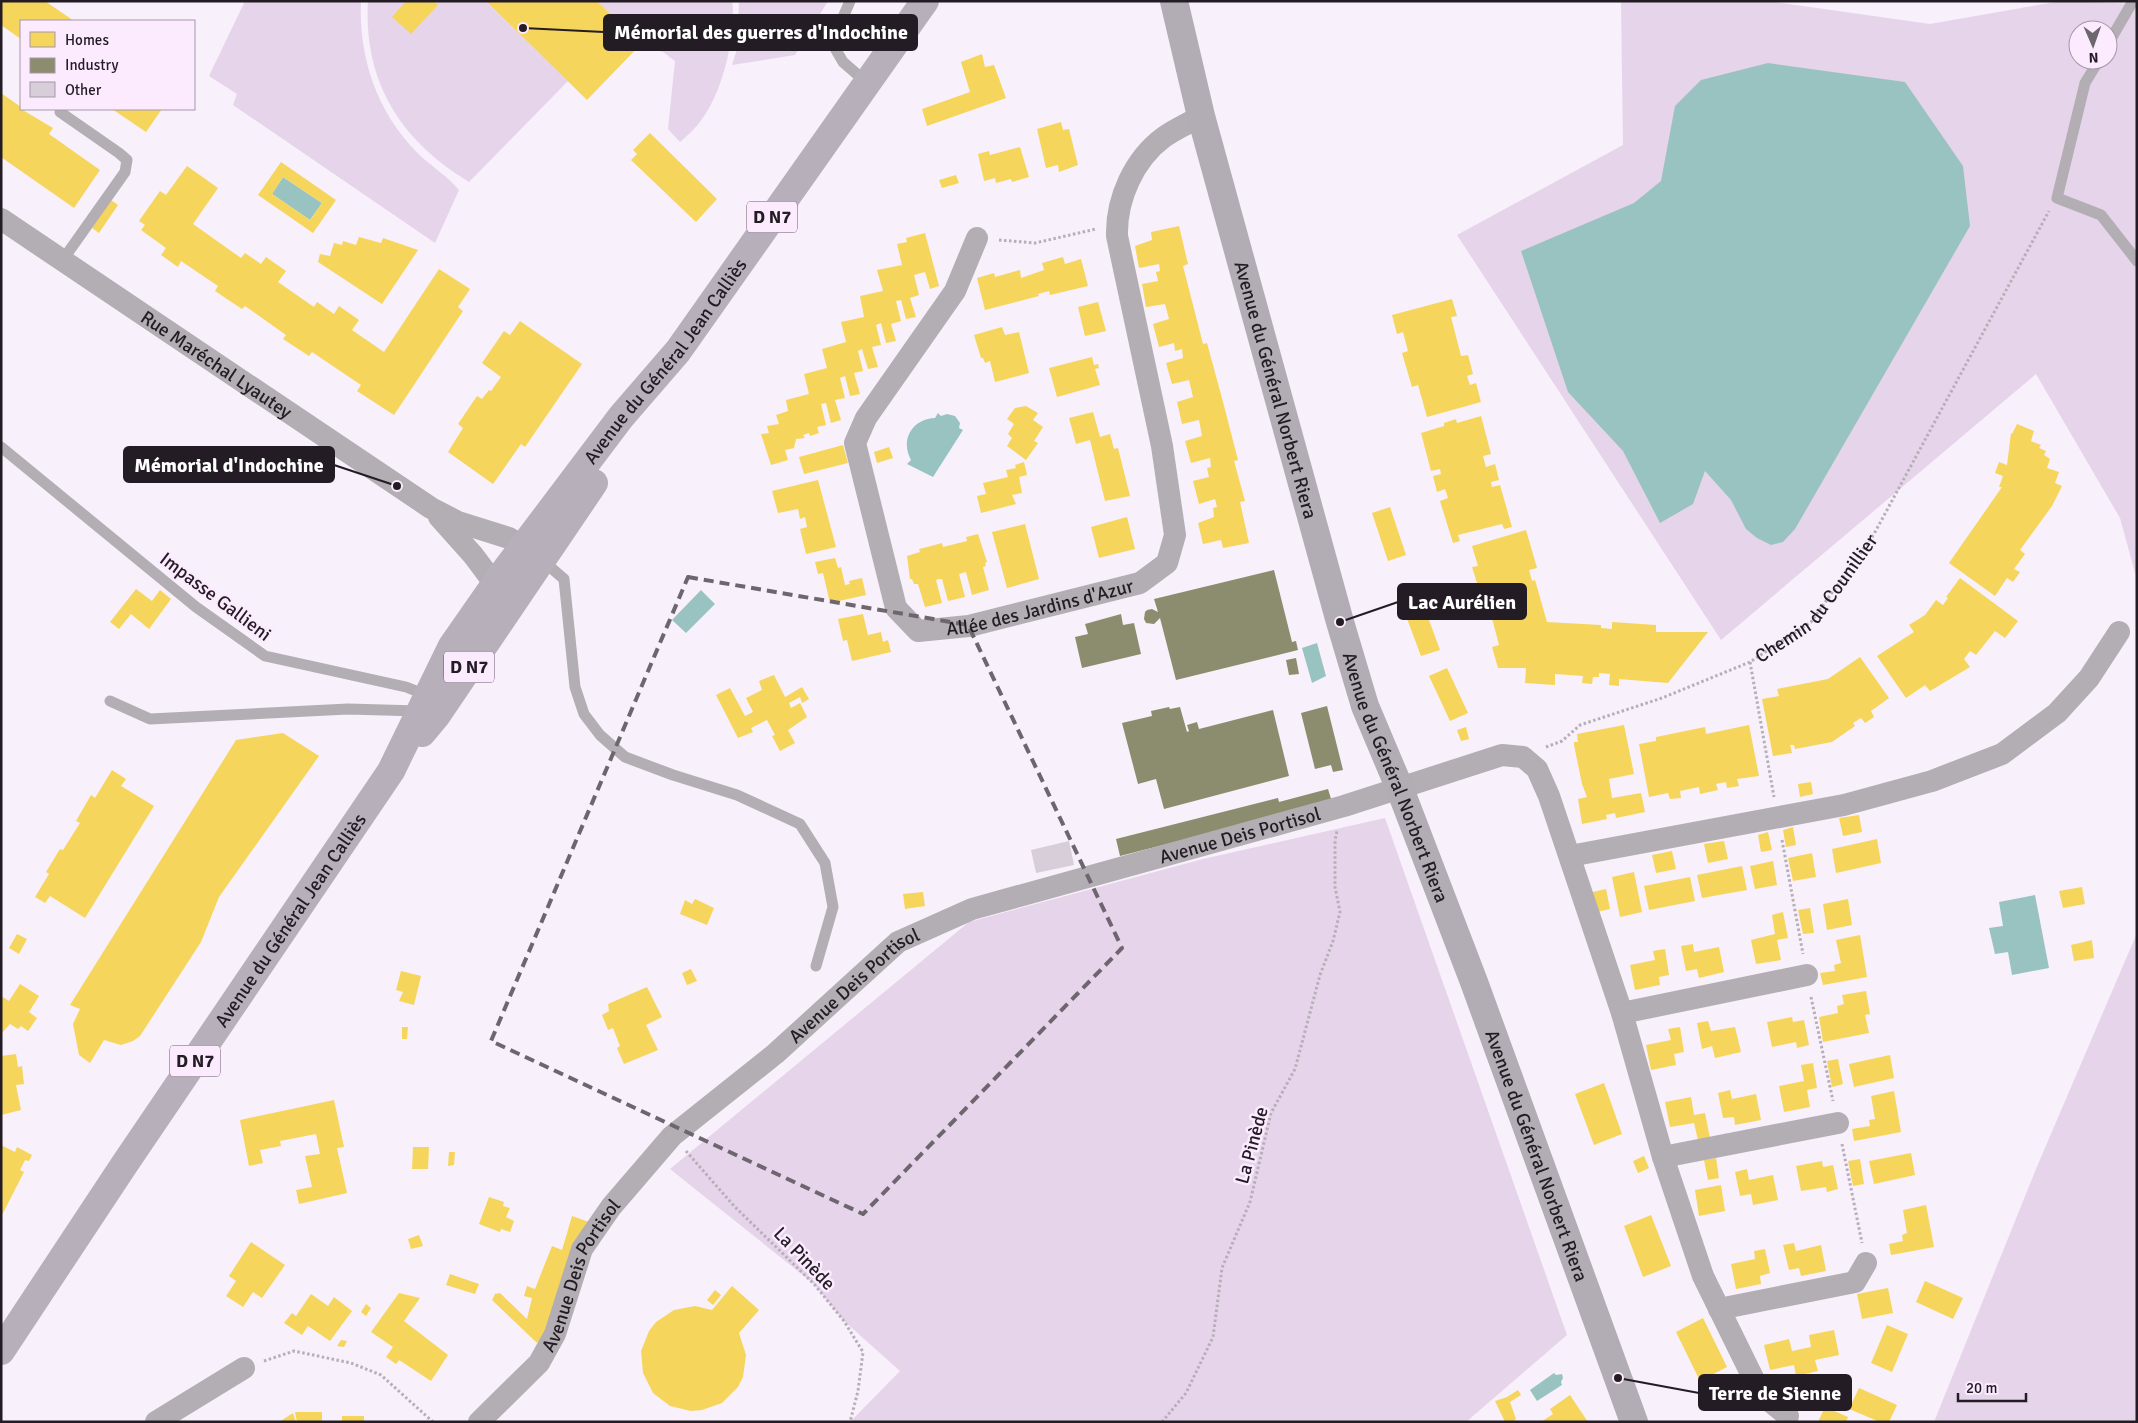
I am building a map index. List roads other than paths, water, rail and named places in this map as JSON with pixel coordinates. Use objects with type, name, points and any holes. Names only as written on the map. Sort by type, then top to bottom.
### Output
[{"type":"main road","name":"Avenue du Général Jean Calliès","points":[[532,553],[634,426],[678,351],[866,82],[925,1]]},
{"type":"main road","name":"Avenue du Général Norbert Riera","points":[[1174,1],[1201,116],[1340,622],[1365,706],[1400,789],[1474,982],[1634,1422]]},
{"type":"main road","name":"D N7","points":[[432,706],[532,553]]},
{"type":"main road","name":"Avenue du Général Jean Calliès","points":[[1,1351],[391,771],[432,706]]},
{"type":"street","name":"Allée des Jardins d'Azur","points":[[977,238],[955,292],[866,418],[855,443],[896,608],[918,631],[969,626],[1140,583],[1167,563],[1174,535],[1162,446],[1116,236],[1116,224],[1124,190],[1140,160],[1163,138],[1201,116]]},
{"type":"street","name":"Rue Maréchal Lyautey","points":[[1,220],[431,508]]},
{"type":"street","points":[[431,508],[458,522],[509,538],[532,553]]},
{"type":"street","points":[[431,508],[473,555],[488,575],[509,586]]},
{"type":"street","points":[[1570,856],[1844,805],[1932,780],[2002,754],[2057,713],[2089,678],[2119,632]]},
{"type":"street","points":[[1400,789],[1502,755],[1523,757],[1537,769],[1549,796],[1570,856],[1622,1013],[1663,1157],[1703,1276],[1761,1394],[1788,1416]]},
{"type":"street","name":"Avenue Deis Portisol","points":[[479,1422],[539,1363],[555,1334],[582,1249],[611,1207],[672,1136],[775,1054],[898,942],[972,909],[1400,789]]},
{"type":"street","points":[[1622,1013],[1807,974]]},
{"type":"street","points":[[1663,1157],[1838,1123]]},
{"type":"street","points":[[1719,1308],[1855,1282],[1866,1263]]},
{"type":"street","points":[[156,1422],[244,1368]]},
{"type":"lane","points":[[850,1],[832,43],[843,62],[866,82]]},
{"type":"lane","points":[[2118,27],[2133,1]]},
{"type":"lane","points":[[2093,70],[2085,83],[2057,198],[2101,216],[2137,261]]},
{"type":"lane","points":[[60,112],[127,160],[124,172],[62,261]]},
{"type":"lane","name":"Impasse Gallieni","points":[[1,447],[196,606],[265,656],[406,686],[432,706]]},
{"type":"lane","points":[[532,553],[564,579],[575,687],[584,714],[600,735],[625,757],[673,775],[737,795],[800,824],[825,863],[833,907],[816,966]]},
{"type":"lane","points":[[110,701],[150,720],[432,706]]},
{"type":"place","name":"Mémorial des guerres d'Indochine","points":[[523,28]]},
{"type":"place","name":"Mémorial d'Indochine","points":[[397,486]]},
{"type":"place","name":"Lac Aurélien","points":[[1340,622]]},
{"type":"place","name":"Terre de Sienne","points":[[1618,1378]]}]
